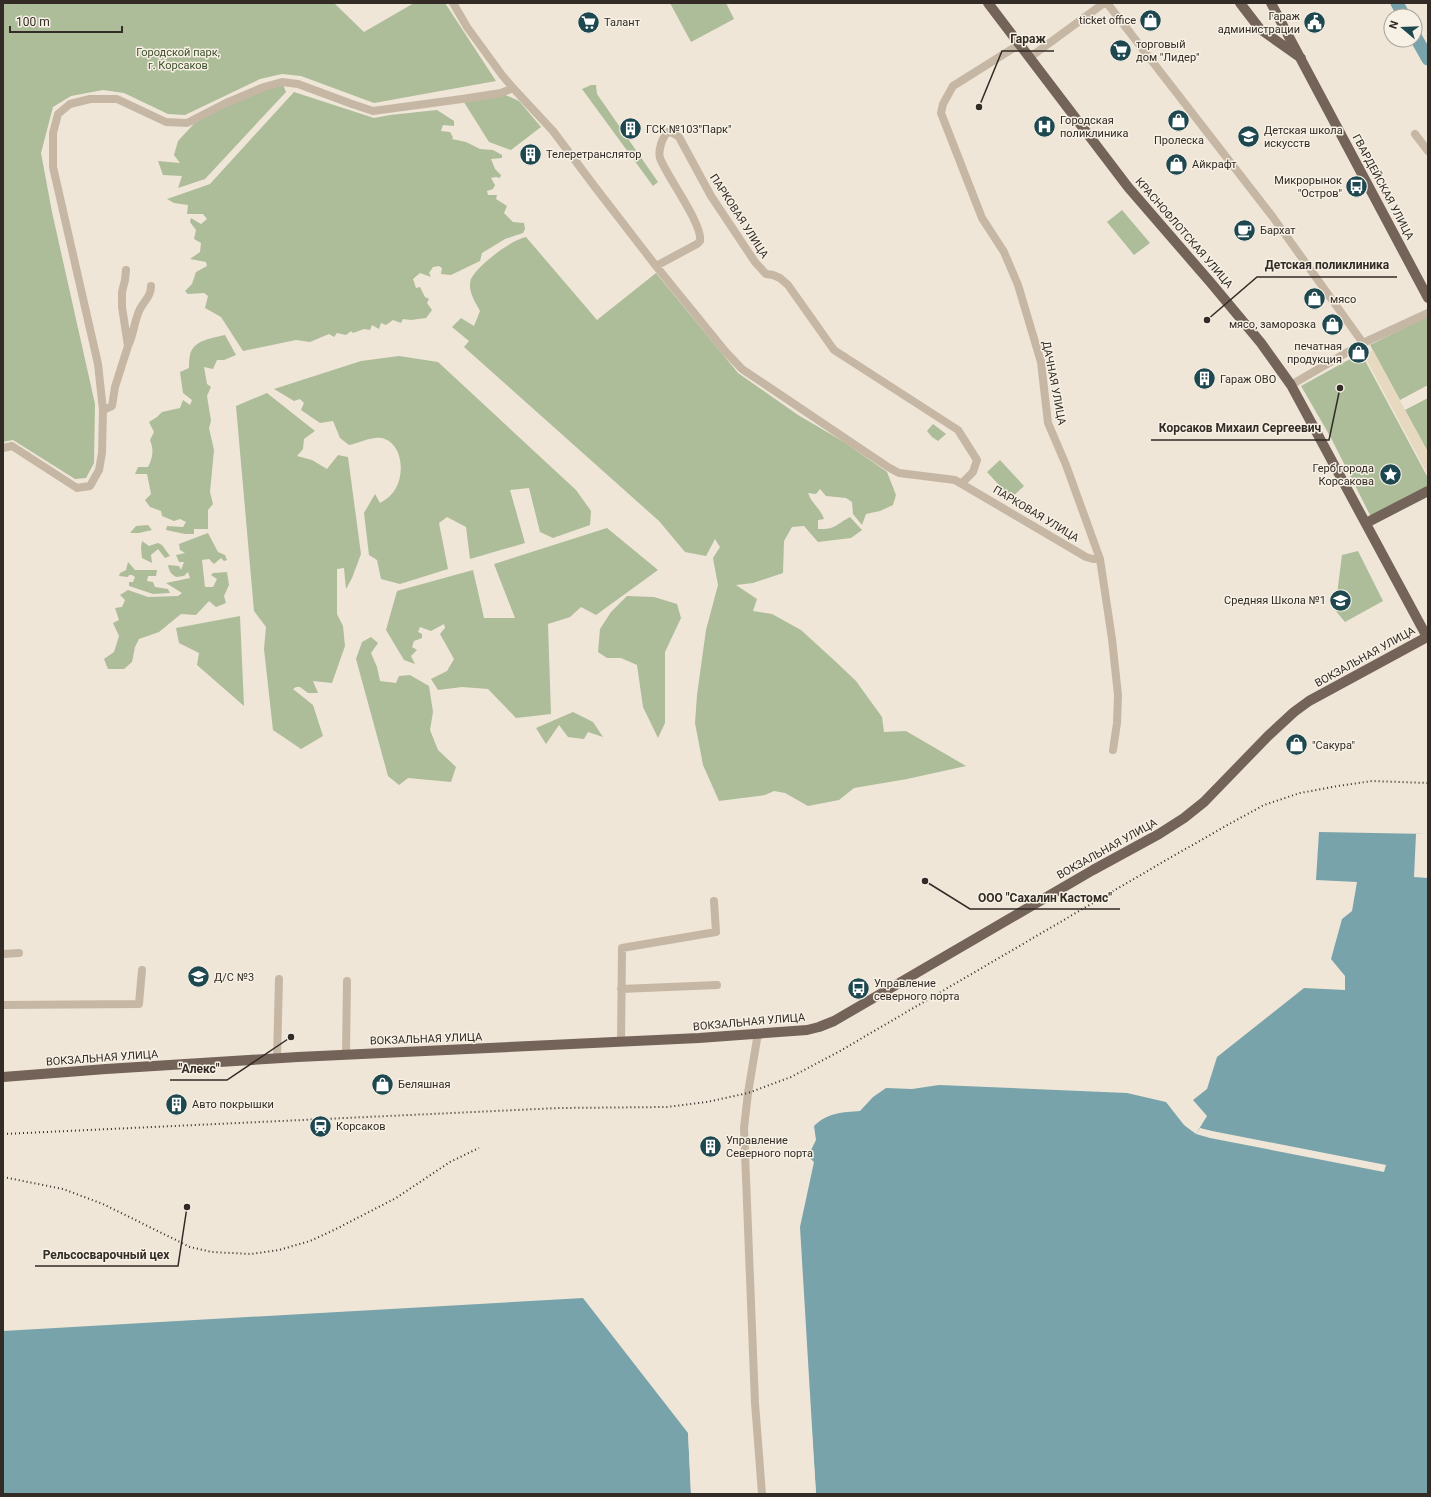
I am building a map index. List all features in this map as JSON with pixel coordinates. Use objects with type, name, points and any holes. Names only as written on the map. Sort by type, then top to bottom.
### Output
[{"type":"main road","name":"КРАСНОФЛОТСКАЯ УЛИЦА","points":[[988,3],[1128,187],[1261,343],[1291,385],[1427,637]]},
{"type":"main road","points":[[1240,3],[1260,29],[1303,60]]},
{"type":"main road","name":"ГВАРДЕЙСКАЯ УЛИЦА","points":[[1272,3],[1428,298]]},
{"type":"main road","points":[[1366,523],[1428,491]]},
{"type":"main road","name":"ВОКЗАЛЬНАЯ УЛИЦА","points":[[3,1078],[106,1069],[346,1054],[699,1038],[807,1030],[819,1027],[834,1021],[1093,870],[1159,834],[1184,818],[1204,802],[1268,736],[1294,712],[1309,701],[1427,637]]},
{"type":"street","points":[[1029,58],[1106,3],[1272,216],[1364,343]]},
{"type":"street","name":"ПАРКОВАЯ УЛИЦА","points":[[453,4],[467,27],[513,88],[553,131],[594,187],[656,266],[725,351],[742,369],[883,464],[899,473],[956,480],[1086,557],[1100,560]]},
{"type":"street","name":"ДАЧНАЯ УЛИЦА","points":[[1020,44],[953,86],[943,104],[941,113],[982,218],[1004,252],[1018,285],[1041,362],[1048,423],[1066,465],[1100,560],[1112,639],[1118,695],[1117,723],[1113,750]]},
{"type":"street","points":[[3,448],[12,446],[77,488],[90,486],[99,470],[102,453],[104,410],[98,364],[53,167],[53,133],[58,114],[70,104],[90,99],[117,99],[166,122],[187,122],[264,87],[282,82],[298,84],[373,111],[462,99],[501,92],[513,88]]},
{"type":"street","name":"ПАРКОВАЯ УЛИЦА","points":[[656,266],[696,244],[700,241],[701,237],[693,218],[660,157],[662,140],[668,132],[679,137],[711,196],[755,262],[766,274],[780,278],[788,285],[834,350],[958,430],[977,460],[973,472],[962,483]]},
{"type":"street","points":[[1415,134],[1428,151]]},
{"type":"street","points":[[126,270],[122,292],[122,307],[128,346]]},
{"type":"street","points":[[104,410],[112,406],[115,387],[132,338],[139,310],[147,300],[151,292],[151,286]]},
{"type":"street","points":[[1291,385],[1364,343],[1428,313]]},
{"type":"street","points":[[621,1042],[622,948],[716,932],[714,901]]},
{"type":"street","points":[[3,954],[19,953]]},
{"type":"street","points":[[3,1005],[139,1004],[142,970]]},
{"type":"street","points":[[277,1059],[279,979]]},
{"type":"street","points":[[346,1054],[347,981]]},
{"type":"street","points":[[621,990],[717,984]]},
{"type":"street","points":[[758,1033],[744,1128],[755,1403],[762,1494]]},
{"type":"green space","name":"Городской парк, г. Корсаков","points":[[3,3],[334,3],[364,32],[414,3],[445,3],[496,81],[374,103],[301,76],[282,74],[260,79],[185,115],[168,114],[124,93],[103,90],[71,96],[53,107],[41,153],[52,212],[95,404],[94,463],[86,478],[75,479],[13,440],[3,442]]},
{"type":"green space","points":[[670,3],[726,3],[734,19],[691,42]]},
{"type":"green space","points":[[282,82],[286,92],[205,179],[178,188],[182,176],[163,175],[158,161],[180,163],[174,155],[178,141],[203,114]]},
{"type":"green space","points":[[591,85],[596,85],[597,94],[658,182],[653,186],[582,89]]},
{"type":"green space","points":[[294,92],[374,118],[437,110],[454,121],[454,126],[443,125],[441,131],[450,132],[453,137],[452,139],[466,142],[480,149],[493,150],[502,155],[502,158],[491,159],[495,169],[501,175],[500,178],[491,178],[495,185],[493,189],[487,191],[488,195],[497,195],[496,199],[507,206],[504,213],[513,222],[524,223],[525,229],[523,233],[505,239],[482,253],[480,261],[451,275],[441,274],[442,268],[439,266],[433,267],[429,273],[431,277],[420,273],[413,279],[416,288],[420,287],[425,297],[429,299],[427,303],[432,310],[426,318],[411,320],[403,319],[401,323],[393,320],[386,325],[381,323],[379,329],[372,325],[370,330],[364,329],[353,333],[351,331],[346,335],[337,333],[334,337],[329,334],[310,342],[296,340],[243,351],[221,317],[205,308],[208,296],[204,293],[188,294],[185,291],[192,284],[196,272],[207,266],[206,262],[190,259],[200,252],[201,243],[194,239],[196,230],[190,222],[191,218],[201,224],[207,219],[203,214],[187,214],[188,205],[174,203],[167,199],[210,184]]},
{"type":"green space","points":[[501,93],[519,101],[541,127],[511,150],[489,142],[462,99]]},
{"type":"green space","points":[[1122,210],[1150,243],[1134,255],[1107,222]]},
{"type":"green space","points":[[526,237],[597,320],[656,273],[738,373],[798,415],[844,442],[887,472],[896,495],[893,505],[880,511],[866,514],[862,525],[853,514],[852,502],[846,498],[826,496],[820,489],[816,494],[808,493],[824,519],[818,520],[818,529],[829,529],[850,517],[862,530],[851,538],[818,542],[804,526],[792,527],[784,541],[783,573],[753,583],[736,585],[757,599],[753,611],[772,614],[801,630],[856,681],[882,717],[884,732],[906,731],[966,766],[907,779],[854,788],[839,800],[808,806],[785,793],[774,791],[765,795],[719,801],[703,765],[695,723],[697,695],[706,630],[718,585],[713,558],[720,547],[715,539],[706,556],[685,552],[659,521],[464,347],[469,341],[452,327],[461,318],[474,326],[480,311],[472,296],[470,287],[471,279],[475,273],[488,260],[504,248]]},
{"type":"green space","points":[[1428,316],[1428,385],[1400,400],[1370,345]]},
{"type":"green space","points":[[225,335],[236,355],[224,360],[217,360],[213,369],[204,367],[207,384],[211,387],[207,396],[211,421],[209,428],[214,450],[210,492],[213,504],[208,510],[208,529],[194,529],[194,534],[185,534],[166,530],[167,526],[183,527],[186,522],[180,519],[174,521],[162,516],[161,511],[150,507],[145,500],[151,494],[147,474],[135,474],[138,467],[148,467],[152,457],[150,440],[154,432],[149,422],[162,412],[180,408],[183,400],[190,405],[192,400],[183,393],[180,372],[189,368],[190,355],[195,346],[204,340]]},
{"type":"green space","points":[[1361,353],[1428,478],[1428,487],[1371,517],[1330,436],[1301,386]]},
{"type":"green space","points":[[399,356],[438,362],[576,490],[591,511],[590,525],[553,538],[540,532],[529,488],[510,490],[525,543],[470,559],[466,527],[447,517],[439,523],[448,569],[400,584],[381,579],[377,560],[369,555],[364,513],[375,494],[380,503],[389,497],[396,488],[399,481],[401,466],[398,452],[389,441],[382,438],[370,439],[349,445],[340,438],[333,421],[320,423],[301,410],[304,403],[300,399],[294,401],[274,389],[361,361]]},
{"type":"green space","points":[[267,393],[315,431],[304,439],[303,449],[297,456],[312,460],[327,469],[338,455],[348,457],[361,554],[346,589],[344,568],[337,569],[337,614],[343,626],[345,646],[332,683],[313,681],[318,693],[308,693],[300,687],[293,689],[313,705],[323,736],[301,749],[273,730],[264,649],[266,627],[254,611],[236,406]]},
{"type":"green space","points":[[1428,398],[1428,452],[1405,410]]},
{"type":"green space","points":[[933,424],[946,434],[938,441],[927,431]]},
{"type":"green space","points":[[1000,460],[1024,486],[1011,498],[987,472]]},
{"type":"green space","points":[[148,525],[152,530],[139,533],[130,533],[136,526]]},
{"type":"green space","points":[[607,528],[658,570],[596,615],[581,607],[570,617],[548,624],[551,714],[516,718],[488,689],[462,687],[438,690],[431,679],[447,671],[454,659],[440,634],[445,628],[444,624],[431,631],[420,627],[418,632],[422,634],[422,638],[414,641],[412,647],[417,650],[411,656],[415,664],[404,660],[386,630],[397,591],[473,570],[484,618],[515,618],[494,564]]},
{"type":"green space","points":[[208,533],[218,552],[225,555],[227,560],[224,561],[221,558],[214,564],[209,559],[202,560],[205,587],[213,587],[217,579],[211,575],[213,573],[227,572],[229,585],[224,596],[226,603],[216,607],[209,601],[196,615],[181,614],[159,632],[139,639],[135,647],[132,662],[124,669],[108,669],[104,659],[114,652],[119,636],[113,623],[119,620],[115,608],[122,607],[125,600],[120,595],[128,590],[148,597],[178,596],[182,593],[166,583],[190,578],[188,572],[184,576],[176,577],[170,572],[168,565],[179,566],[181,570],[184,562],[179,562],[176,555],[185,553],[180,550],[179,544]]},
{"type":"green space","points":[[142,541],[149,546],[158,543],[162,545],[170,556],[165,558],[158,549],[151,555],[152,563],[142,558]]},
{"type":"green space","points":[[1358,551],[1383,601],[1345,622],[1335,610],[1342,555]]},
{"type":"green space","points":[[128,562],[135,570],[157,570],[156,576],[148,576],[147,581],[153,582],[155,587],[168,589],[170,593],[153,594],[129,586],[129,582],[133,582],[135,577],[132,575],[129,575],[128,577],[119,576],[120,573],[126,570]]},
{"type":"green space","points":[[627,596],[654,597],[677,604],[681,618],[665,652],[665,723],[658,738],[643,707],[637,665],[621,658],[607,658],[598,652],[600,629],[611,612]]},
{"type":"green space","points":[[240,616],[244,706],[197,665],[199,653],[179,643],[176,628]]},
{"type":"green space","points":[[371,637],[378,643],[371,653],[377,667],[380,681],[396,683],[399,676],[410,675],[429,686],[433,712],[430,730],[438,750],[456,767],[451,782],[408,778],[399,785],[388,776],[356,659],[362,642]]},
{"type":"green space","points":[[573,712],[593,722],[603,737],[588,732],[584,739],[568,737],[559,725],[546,744],[536,728]]},
{"type":"shaded area","points":[[1373,350],[1428,453],[1428,475],[1364,355]]},
{"type":"water","points":[[1319,832],[1428,834],[1428,1494],[816,1494],[800,1227],[814,1162],[808,1156],[816,1140],[814,1126],[824,1118],[830,1116],[860,1111],[873,1097],[886,1088],[912,1089],[939,1085],[1127,1093],[1166,1102],[1184,1125],[1196,1134],[1207,1116],[1193,1100],[1207,1089],[1217,1057],[1304,988],[1345,990],[1345,976],[1331,959],[1342,919],[1352,911],[1357,882],[1316,880]]},
{"type":"water","points":[[583,1298],[688,1433],[691,1494],[3,1494],[3,1331]]},
{"type":"pier","points":[[1416,834],[1428,834],[1428,878],[1414,877]]},
{"type":"pier","points":[[1200,1128],[1386,1165],[1384,1172],[1210,1138],[1196,1134]]},
{"type":"pier","points":[[811,1163],[813,1163],[799,1220]]},
{"type":"pier","points":[[798,1227],[816,1494],[814,1494]]},
{"type":"pier","points":[[688,1430],[690,1433],[693,1494],[691,1494]]},
{"type":"waterway","points":[[1397,3],[1400,8]]},
{"type":"waterway","points":[[1422,48],[1428,59]]},
{"type":"railway","points":[[3,1134],[559,1108],[667,1107],[707,1102],[748,1093],[791,1077],[840,1051],[1168,859],[1264,805],[1300,793],[1372,781],[1428,783]]},
{"type":"railway","points":[[3,1177],[63,1189],[103,1204],[190,1247],[212,1252],[251,1254],[279,1250],[310,1241],[334,1230],[396,1198],[450,1162],[479,1148]]},
{"type":"place","name":"ticket office","points":[[1151,20]]},
{"type":"place","name":"Талант","points":[[589,22]]},
{"type":"place","name":"Гараж администрации","points":[[1315,22]]},
{"type":"place","name":"торговый дом \"Лидер\"","points":[[1120,50]]},
{"type":"place","name":"Гараж","points":[[979,107]]},
{"type":"place","name":"Пролеска","points":[[1179,120]]},
{"type":"place","name":"Городская поликлиника","points":[[1045,126]]},
{"type":"place","name":"ГСК №103\"Парк\"","points":[[631,129]]},
{"type":"place","name":"Детская школа искусств","points":[[1248,136]]},
{"type":"place","name":"Телеретранслятор","points":[[531,154]]},
{"type":"place","name":"Айкрафт","points":[[1176,164]]},
{"type":"place","name":"Микрорынок \"Остров\"","points":[[1357,186]]},
{"type":"place","name":"Бархат","points":[[1244,230]]},
{"type":"place","name":"мясо","points":[[1315,299]]},
{"type":"place","name":"Детская поликлиника","points":[[1207,320]]},
{"type":"place","name":"мясо, заморозка","points":[[1332,324]]},
{"type":"place","name":"печатная продукция","points":[[1358,352]]},
{"type":"place","name":"Гараж ОВО","points":[[1204,379]]},
{"type":"place","name":"Корсаков Михаил Сергеевич","points":[[1340,388]]},
{"type":"place","name":"Герб города Корсакова","points":[[1390,474]]},
{"type":"place","name":"Средняя Школа №1","points":[[1341,600]]},
{"type":"place","name":"\"Сакура\"","points":[[1296,745]]},
{"type":"place","name":"ООО \"Сахалин Кастомс\"","points":[[925,881]]},
{"type":"place","name":"Д/С №3","points":[[198,977]]},
{"type":"place","name":"Управление северного порта","points":[[858,989]]},
{"type":"place","name":"\"Алекс\"","points":[[291,1037]]},
{"type":"place","name":"Беляшная","points":[[383,1084]]},
{"type":"place","name":"Авто покрышки","points":[[176,1104]]},
{"type":"place","name":"Корсаков","points":[[320,1126]]},
{"type":"place","name":"Управление Северного порта","points":[[711,1146]]},
{"type":"place","name":"Рельсосварочный цех","points":[[187,1207]]}]
